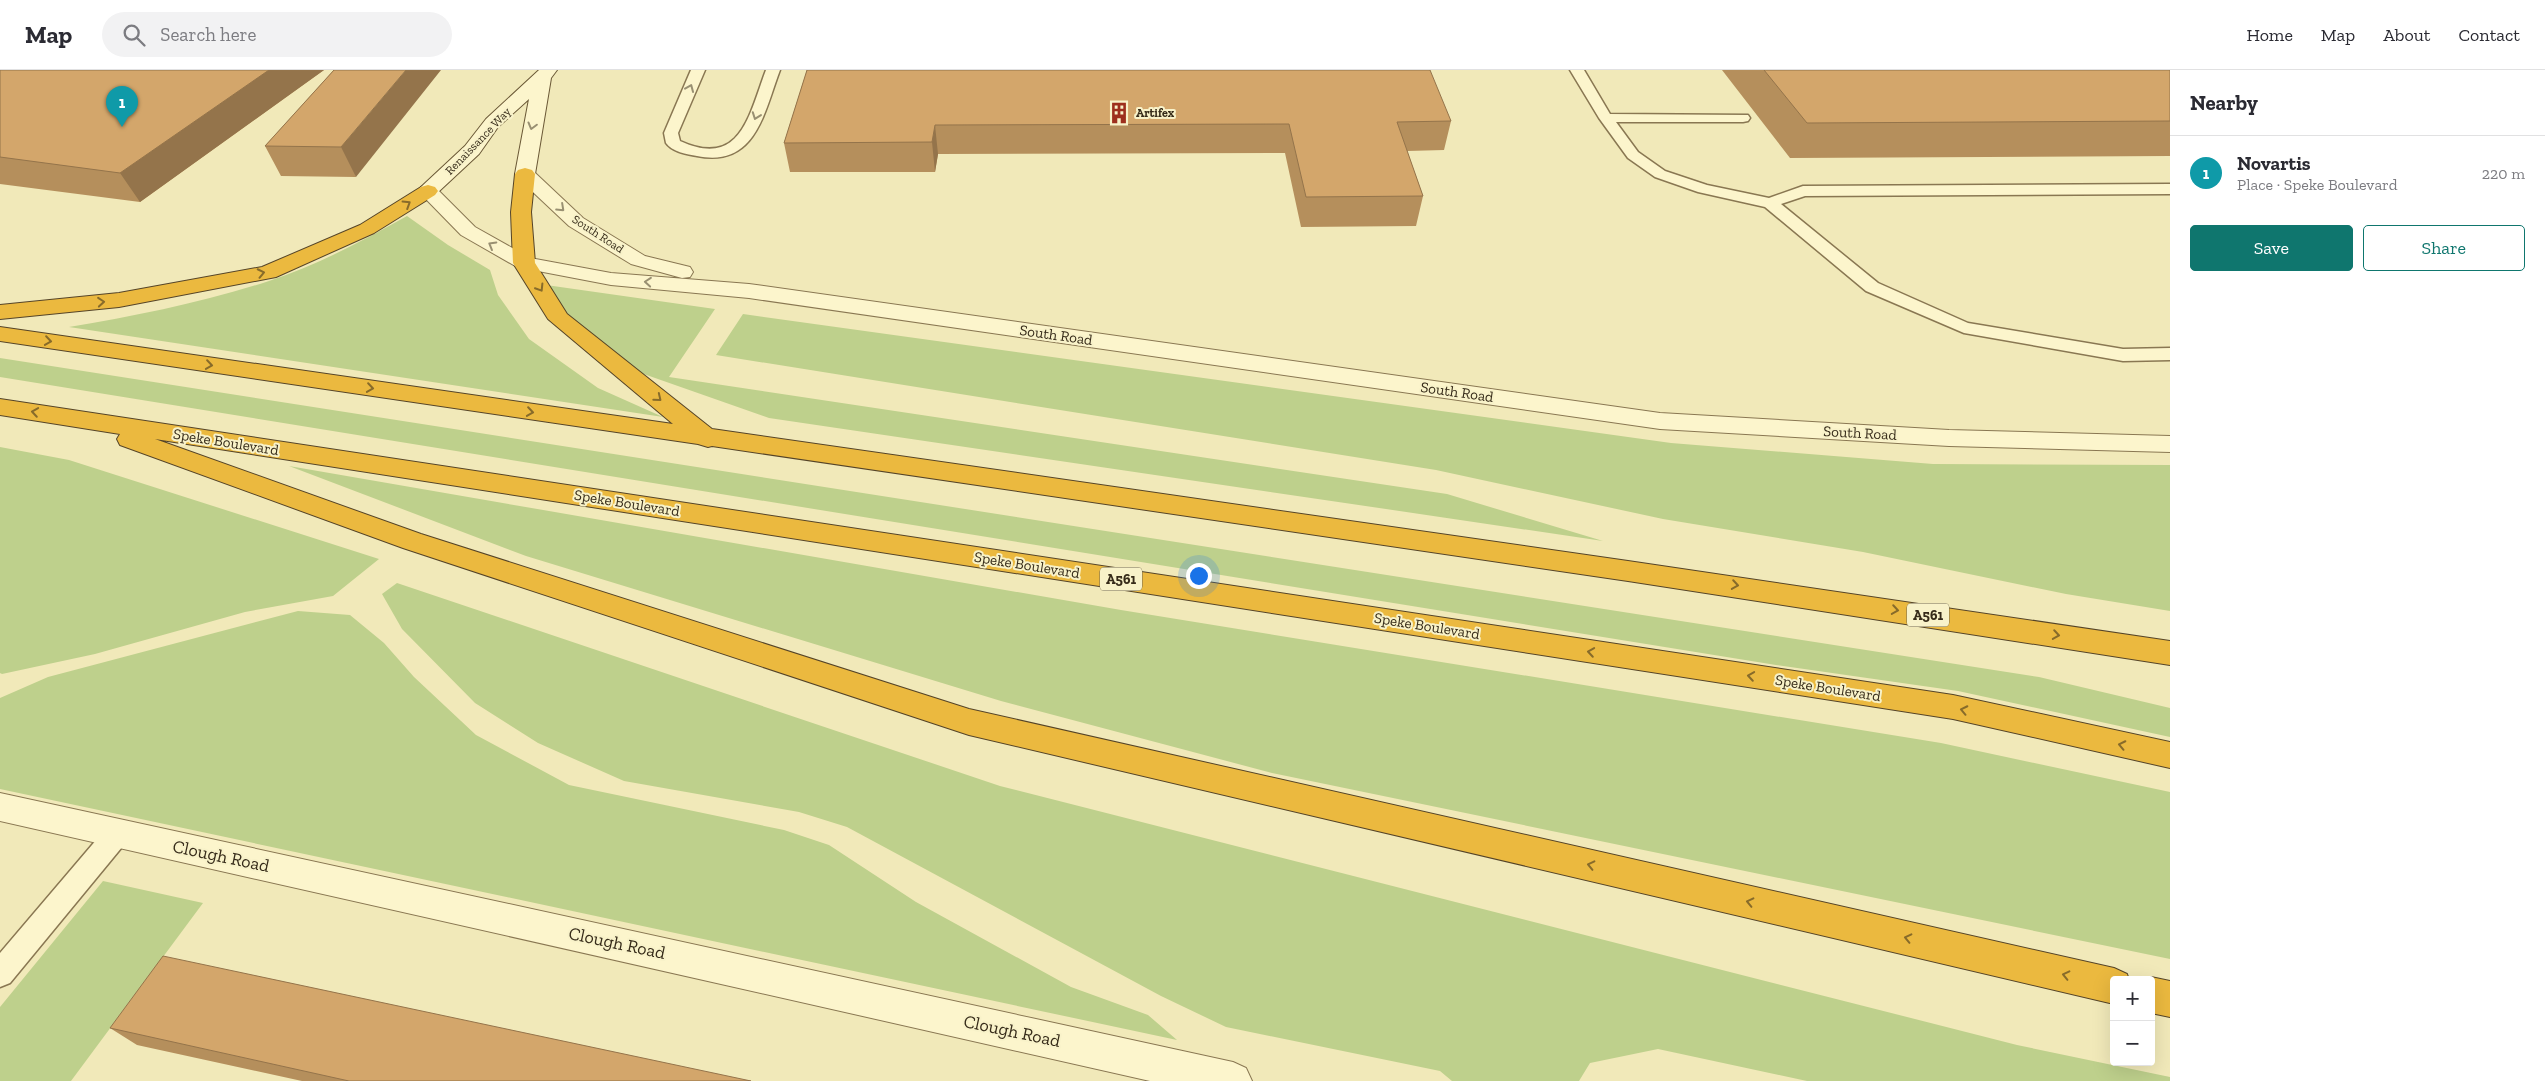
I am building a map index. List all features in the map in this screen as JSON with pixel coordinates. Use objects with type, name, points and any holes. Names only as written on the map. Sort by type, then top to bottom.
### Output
[{"type":"highway","points":[[525,174],[521,212],[524,263],[559,319],[708,439]]},
{"type":"highway","points":[[0,312],[119,300],[268,272],[367,230],[428,191]]},
{"type":"highway","name":"A561","points":[[0,334],[708,439],[1687,578],[2170,653]]},
{"type":"highway","name":"Speke Boulevard","points":[[0,407],[1953,707],[2170,755]]},
{"type":"highway","points":[[70,418],[412,541],[969,722],[2110,985]]},
{"type":"highway","points":[[2155,995],[2170,999]]},
{"type":"street","points":[[525,174],[526,146],[534,123],[545,74]]},
{"type":"street","name":"Renaissance Way","points":[[428,191],[472,150],[492,123],[545,74]]},
{"type":"street","name":"South Road","points":[[525,174],[576,222],[638,260],[749,291]]},
{"type":"street","name":"South Road","points":[[428,191],[468,231],[524,263],[611,279],[749,291],[1660,421],[1949,438],[2170,444]]},
{"type":"street","name":"Clough Road","points":[[0,807],[1233,1081]]},
{"type":"lane","points":[[698,70],[671,133],[674,143],[688,150],[713,155],[735,146],[749,134],[773,70]]},
{"type":"lane","points":[[1577,70],[1606,118],[1633,155],[1660,174],[1703,189],[1770,203],[1872,287],[1964,328],[2123,356],[2170,354]]},
{"type":"lane","points":[[1606,118],[1744,118]]},
{"type":"lane","points":[[1770,203],[1802,192],[2170,189]]},
{"type":"lane","points":[[0,974],[118,833]]},
{"type":"green space","points":[[407,216],[448,245],[490,270],[498,295],[529,339],[598,388],[663,417],[69,327],[170,308],[220,296],[269,281],[322,260]]},
{"type":"green space","points":[[539,284],[715,309],[669,377],[1447,494],[1603,541],[769,418],[638,372],[567,332]]},
{"type":"green space","points":[[743,314],[1671,443],[1933,464],[2170,465],[2170,611],[2066,594],[1863,552],[1663,519],[1436,470],[716,355]]},
{"type":"green space","points":[[0,358],[2039,677],[2170,708],[2170,737],[1958,691],[1776,665],[0,377]]},
{"type":"green space","points":[[0,447],[69,460],[379,559],[333,596],[245,612],[95,654],[2,674],[0,673]]},
{"type":"green space","points":[[289,466],[1121,610],[1941,743],[2170,792],[2170,959],[1272,773],[1001,701],[526,556]]},
{"type":"green space","points":[[397,583],[1000,786],[2017,1045],[2110,1064],[2110,1066],[2170,1077],[2170,1081],[1807,1081],[1658,1049],[1590,1063],[1579,1081],[1452,1081],[1440,1071],[1226,1027],[1161,996],[847,827],[799,812],[624,781],[538,743],[475,703],[402,629],[382,594]]},
{"type":"green space","points":[[298,611],[350,615],[384,643],[414,677],[476,735],[569,785],[784,830],[829,845],[916,902],[1071,987],[1148,1015],[1177,1040],[0,789],[0,698],[48,677]]},
{"type":"green space","points":[[103,881],[203,903],[71,1081],[0,1081],[0,1007]]},
{"type":"building","points":[[0,70],[269,70],[120,173],[0,157]]},
{"type":"building","points":[[334,70],[406,70],[341,147],[265,146]]},
{"type":"building","name":"Artifex","points":[[807,70],[1430,70],[1451,121],[1397,122],[1423,196],[1306,197],[1289,124],[935,125],[932,142],[784,143]]},
{"type":"building","points":[[1764,70],[2170,70],[2170,121],[1807,123]]},
{"type":"building","points":[[163,956],[751,1081],[349,1081],[110,1028]]},
{"type":"place","name":"Artifex","points":[[1119,113]]},
{"type":"place","name":"Novartis","points":[[122,127]]}]
